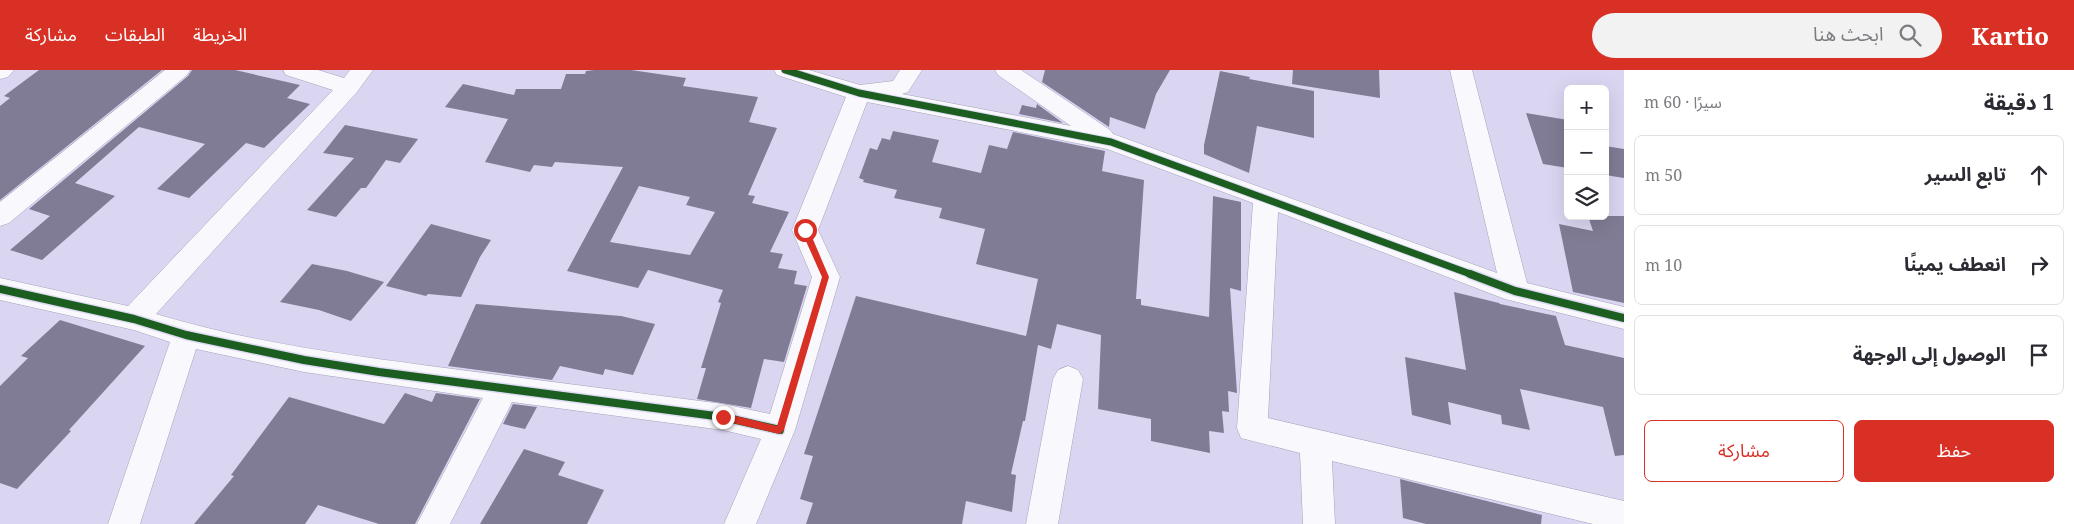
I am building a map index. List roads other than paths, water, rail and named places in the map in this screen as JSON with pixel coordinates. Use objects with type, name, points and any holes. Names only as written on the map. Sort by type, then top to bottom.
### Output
[{"type":"street","points":[[0,216],[179,70]]},
{"type":"street","points":[[294,70],[356,79]]},
{"type":"street","points":[[785,70],[859,93],[1110,142],[1515,291],[1624,318]]},
{"type":"street","points":[[859,93],[900,87],[911,70]]},
{"type":"street","points":[[1006,70],[1110,142]]},
{"type":"street","points":[[1461,70],[1515,291]]},
{"type":"street","points":[[134,319],[356,79]]},
{"type":"street","points":[[740,524],[780,430],[826,277],[805,230],[859,93]]},
{"type":"street","points":[[1266,198],[1252,428],[1613,517]]},
{"type":"street","points":[[0,289],[134,319],[186,335],[314,362],[723,417],[780,430]]},
{"type":"street","points":[[124,524],[186,335]]},
{"type":"street","points":[[1042,524],[1068,379]]},
{"type":"street","points":[[433,524],[504,388]]},
{"type":"street","points":[[1315,443],[1319,524]]}]
